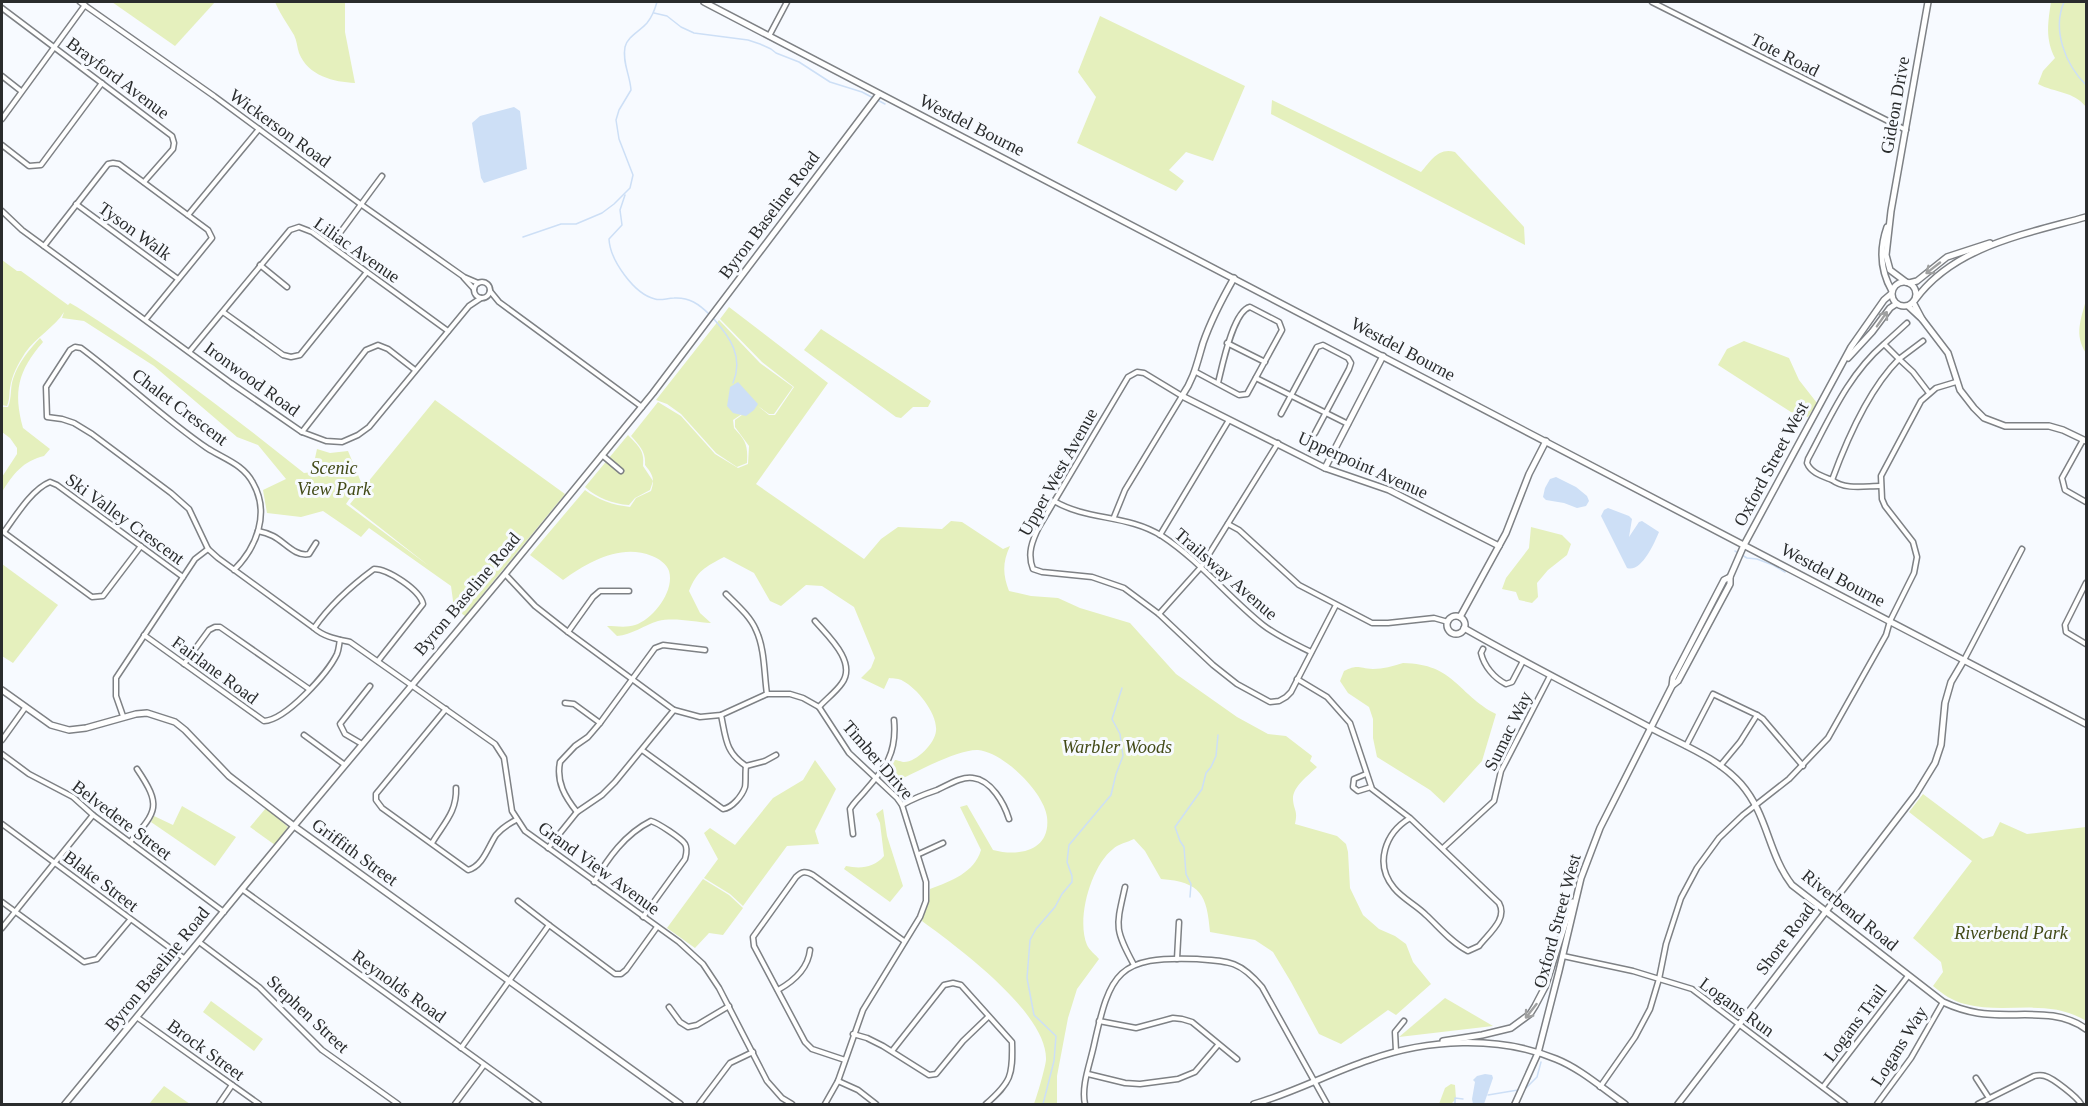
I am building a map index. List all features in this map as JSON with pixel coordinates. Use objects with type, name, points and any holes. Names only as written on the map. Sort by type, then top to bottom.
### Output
[{"type":"main road","name":"Westdel Bourne","points":[[704,2],[2086,724]]},
{"type":"main road","name":"Gideon Drive","points":[[1907,283],[1890,270],[1886,255],[1928,2]]},
{"type":"main road","name":"Byron Baseline Road","points":[[65,1104],[642,407],[879,94]]},
{"type":"main road","name":"Gideon Drive","points":[[1892,214],[1880,257],[1892,293]]},
{"type":"main road","points":[[1908,306],[1946,269],[1975,252],[1997,243],[2086,217]]},
{"type":"main road","points":[[1997,243],[1986,243],[1947,257],[1917,281],[1899,283],[1892,293],[1896,304],[1908,306],[1922,319],[1948,353],[1956,382],[1963,395],[1991,422],[2005,426],[2049,426],[2085,441]]},
{"type":"main road","points":[[1182,396],[1196,372],[1216,310],[1234,278]]},
{"type":"main road","points":[[1907,283],[1915,289],[1914,301],[1922,319]]},
{"type":"main road","name":"Oxford Street West","points":[[1515,1104],[1538,1053],[1581,878],[1600,828],[1672,686],[1678,681],[1730,584],[1730,577],[1744,545],[1851,347],[1884,300],[1892,293]]},
{"type":"main road","name":"Oxford Street West","points":[[1841,366],[1890,308],[1896,304]]},
{"type":"main road","points":[[1325,468],[1383,356]]},
{"type":"main road","name":"Upperpoint Avenue","points":[[1182,396],[1325,468],[1389,490],[1499,546]]},
{"type":"main road","points":[[1460,617],[1499,546],[1546,441]]},
{"type":"main road","points":[[1453,616],[1460,617],[1464,622],[1464,628],[1454,633],[1448,628],[1448,622],[1453,616]]},
{"type":"main road","name":"Riverbend Road","points":[[1464,628],[1720,766],[1740,783],[1756,806],[1764,820],[1784,874],[1795,888],[1943,1002],[1979,1014],[2052,1015],[2078,1023],[2086,1029]]},
{"type":"main road","name":"Shore Road","points":[[1678,1104],[1916,794],[1935,763],[1941,746],[1945,703],[1952,682],[1964,660]]},
{"type":"main road","name":"Griffith Street","points":[[2,690],[51,726],[69,730],[86,728],[123,716],[147,713],[175,722],[229,776],[294,826],[680,1104]]},
{"type":"main road","points":[[1254,1104],[1396,1051],[1510,1028],[1530,1014],[1545,987],[1581,878]]},
{"type":"main road","points":[[1424,1046],[1498,1044],[1538,1053],[1558,1059],[1625,1104]]},
{"type":"street","name":"Wickerson Road","points":[[80,2],[464,277],[486,284],[490,291]]},
{"type":"street","points":[[769,36],[787,2]]},
{"type":"street","name":"Tote Road","points":[[1652,2],[1906,130]]},
{"type":"street","points":[[2,119],[85,5]]},
{"type":"street","name":"Brayford Avenue","points":[[2,8],[172,136],[173,149],[144,182]]},
{"type":"street","points":[[2,76],[21,91]]},
{"type":"street","points":[[2,145],[29,166],[41,165],[102,83]]},
{"type":"street","points":[[188,215],[259,129]]},
{"type":"street","points":[[44,246],[108,164],[119,164],[208,230],[212,238],[146,319]]},
{"type":"street","points":[[331,246],[382,176]]},
{"type":"street","name":"Tyson Walk","points":[[76,204],[178,279]]},
{"type":"street","name":"Ironwood Road","points":[[2,212],[21,230],[231,383],[302,432],[326,441],[342,442],[369,427],[469,306],[483,298]]},
{"type":"street","name":"Liliac Avenue","points":[[190,351],[260,265],[294,228],[305,228],[448,331]]},
{"type":"street","points":[[260,265],[287,287]]},
{"type":"street","points":[[223,312],[283,355],[300,356],[367,272]]},
{"type":"street","name":"Wickerson Road","points":[[464,277],[474,292]]},
{"type":"street","name":"Ironwood Road","points":[[469,306],[478,283]]},
{"type":"street","points":[[483,298],[490,291],[499,302],[642,407]]},
{"type":"street","points":[[474,292],[483,298],[499,302]]},
{"type":"street","points":[[1196,372],[1218,383],[1244,396],[1282,330],[1279,322],[1250,307],[1243,311],[1227,343],[1218,383]]},
{"type":"street","points":[[1880,486],[1838,485],[1812,471],[1807,463],[1847,386],[1873,354],[1907,323]]},
{"type":"street","points":[[1832,480],[1844,448],[1880,381],[1899,359],[1923,341]]},
{"type":"street","points":[[1227,343],[1265,362]]},
{"type":"street","points":[[1884,344],[1913,372],[1929,393]]},
{"type":"street","points":[[302,432],[366,350],[378,345],[388,349],[415,370]]},
{"type":"street","points":[[1281,414],[1317,347],[1323,345],[1348,358],[1351,363],[1349,369],[1315,433]]},
{"type":"street","name":"Chalet Crescent","points":[[46,417],[46,387],[70,350],[75,347],[81,348],[208,448],[235,463],[252,481],[260,500],[262,515],[251,547],[234,570]]},
{"type":"street","name":"Upper West Avenue","points":[[1182,396],[1144,373],[1137,372],[1128,377],[1031,542],[1029,560],[1033,569],[1092,577],[1124,588],[1159,614],[1237,684],[1270,702],[1280,701],[1286,697],[1336,605]]},
{"type":"street","points":[[1256,378],[1348,424]]},
{"type":"street","points":[[1600,1087],[1635,1037],[1650,1009],[1666,944],[1681,898],[1697,868],[1719,838],[1743,815],[1803,766],[1832,731],[1886,635],[1890,621],[1914,573],[1917,558],[1913,542],[1885,506],[1880,486],[1881,476],[1921,401],[1936,388],[1956,382]]},
{"type":"street","points":[[1114,517],[1125,490],[1182,396]]},
{"type":"street","name":"Grand View Avenue","points":[[46,417],[74,423],[171,493],[189,509],[208,549],[234,570],[314,628],[329,637],[350,642],[486,736],[504,758],[512,811],[525,831],[679,942],[703,964],[729,1006],[772,1087],[792,1104]]},
{"type":"street","points":[[1160,535],[1229,420]]},
{"type":"street","points":[[2085,441],[2062,478],[2065,490],[2086,502]]},
{"type":"street","points":[[1159,614],[1201,567],[1278,443]]},
{"type":"street","points":[[602,454],[621,471]]},
{"type":"street","name":"Ski Valley Crescent","points":[[3,531],[35,492],[42,485],[50,482],[183,577]]},
{"type":"street","name":"Trailsway Avenue","points":[[1054,501],[1068,509],[1114,517],[1138,524],[1160,535],[1182,550],[1263,625],[1311,652]]},
{"type":"street","points":[[1228,524],[1239,530],[1299,585],[1372,623],[1434,618],[1448,622]]},
{"type":"street","points":[[3,531],[92,597],[103,596],[141,546]]},
{"type":"street","points":[[258,531],[276,538],[292,550],[304,555],[309,554],[316,543]]},
{"type":"street","points":[[123,716],[116,696],[116,678],[195,559],[208,549]]},
{"type":"street","points":[[1964,660],[2022,549]]},
{"type":"street","points":[[314,628],[333,603],[368,574],[375,569],[387,571],[418,594],[423,604],[378,661]]},
{"type":"street","points":[[505,574],[535,606],[674,710],[700,717],[722,715],[767,694],[790,694],[819,707],[842,684],[847,666],[815,621]]},
{"type":"street","points":[[2086,583],[2065,625],[2066,632],[2086,644]]},
{"type":"street","points":[[568,632],[593,597],[600,591],[629,591]]},
{"type":"street","points":[[726,594],[756,629],[761,645],[767,694]]},
{"type":"street","points":[[184,664],[209,630],[220,627],[309,689]]},
{"type":"street","name":"Fairlane Road","points":[[144,635],[264,721],[279,717],[301,699],[334,659],[340,640]]},
{"type":"street","points":[[577,812],[567,799],[560,784],[560,762],[600,723],[655,648],[663,645],[705,650]]},
{"type":"street","points":[[1484,649],[1481,653],[1484,661],[1494,676],[1506,684],[1512,682],[1523,661]]},
{"type":"street","name":"Sumac Way","points":[[1443,848],[1494,801],[1501,771],[1550,676]]},
{"type":"street","points":[[1297,679],[1327,697],[1346,716],[1354,731],[1371,787],[1410,818],[1443,848],[1502,909],[1502,916],[1479,946],[1474,949],[1468,951],[1456,943],[1395,889],[1385,872],[1383,860],[1390,836],[1410,818]]},
{"type":"street","points":[[362,744],[345,734],[340,724],[370,686]]},
{"type":"street","points":[[1686,746],[1713,694],[1757,715],[1803,766]]},
{"type":"street","points":[[565,703],[574,704],[600,723]]},
{"type":"street","name":"Timber Drive","points":[[819,707],[849,753],[902,805],[926,882],[926,901],[920,917],[863,1010],[838,1082],[825,1104]]},
{"type":"street","points":[[2,740],[25,708]]},
{"type":"street","points":[[446,710],[376,794],[376,800],[382,808],[468,870],[474,868],[496,835],[507,824],[516,820]]},
{"type":"street","points":[[548,848],[577,812],[602,795],[674,710]]},
{"type":"street","points":[[722,715],[727,744],[734,758],[746,766],[765,761],[776,755]]},
{"type":"street","points":[[1720,766],[1757,715]]},
{"type":"street","points":[[853,834],[850,813],[852,806],[886,767],[895,731],[894,720]]},
{"type":"street","points":[[304,735],[345,765]]},
{"type":"street","points":[[642,750],[723,809],[734,803],[745,788],[746,766]]},
{"type":"street","name":"Belvedere Street","points":[[2,754],[29,774],[73,797],[93,815],[224,912]]},
{"type":"street","points":[[130,842],[153,813],[154,802],[136,769]]},
{"type":"street","points":[[1366,774],[1354,779],[1353,787],[1358,790],[1371,787]]},
{"type":"street","points":[[902,805],[914,798],[964,779],[974,778],[985,782],[996,794],[1009,819]]},
{"type":"street","points":[[432,843],[452,815],[456,788]]},
{"type":"street","points":[[2,928],[93,815]]},
{"type":"street","points":[[594,882],[617,848],[642,826],[651,821],[657,823],[686,845],[687,852],[685,859],[643,917]]},
{"type":"street","name":"Blake Street","points":[[2,824],[185,959]]},
{"type":"street","points":[[919,854],[943,843]]},
{"type":"street","points":[[845,1060],[812,1049],[805,1042],[754,946],[753,937],[796,877],[806,872],[904,941]]},
{"type":"street","points":[[1125,887],[1117,925],[1122,942],[1134,965]]},
{"type":"street","name":"Reynolds Road","points":[[243,890],[539,1104]]},
{"type":"street","points":[[518,901],[615,974],[621,974],[626,970],[657,927]]},
{"type":"street","points":[[2,902],[84,962],[97,959],[130,920]]},
{"type":"street","points":[[1177,958],[1179,922]]},
{"type":"street","points":[[461,1048],[549,925]]},
{"type":"street","name":"Stephen Street","points":[[199,942],[259,987],[322,1050],[398,1104]]},
{"type":"street","points":[[778,990],[792,982],[803,969],[809,960],[810,950]]},
{"type":"street","name":"Logans Run","points":[[1563,957],[1633,970],[1692,988],[1739,1026],[1845,1104]]},
{"type":"street","points":[[1085,1104],[1084,1092],[1099,1021],[1108,991],[1114,981],[1134,965],[1150,960],[1177,958],[1221,960],[1238,965],[1252,975],[1262,987],[1328,1104]]},
{"type":"street","name":"Logans Trail","points":[[1824,1087],[1908,976]]},
{"type":"street","points":[[892,1051],[944,986],[953,983],[961,986],[1012,1042],[1010,1079],[1005,1087],[986,1104]]},
{"type":"street","name":"Logans Way","points":[[1877,1104],[1911,1058],[1943,1002]]},
{"type":"street","points":[[669,1007],[680,1022],[688,1027],[697,1025],[729,1006]]},
{"type":"street","points":[[853,1034],[867,1038],[892,1051],[929,1075],[936,1074],[963,1041],[988,1017]]},
{"type":"street","name":"Brock Street","points":[[138,1018],[259,1104]]},
{"type":"street","points":[[1099,1021],[1136,1028],[1173,1018],[1182,1019],[1192,1022],[1237,1059]]},
{"type":"street","points":[[1396,1051],[1395,1032],[1404,1021]]},
{"type":"street","points":[[1088,1074],[1125,1083],[1140,1084],[1178,1079],[1195,1072],[1218,1045]]},
{"type":"street","points":[[699,1104],[730,1063],[753,1052]]},
{"type":"street","points":[[454,1104],[484,1065]]},
{"type":"street","points":[[1978,1104],[2034,1076],[2044,1075],[2075,1096],[2081,1104]]},
{"type":"street","points":[[1976,1078],[1989,1098]]},
{"type":"street","points":[[838,1082],[858,1090],[876,1104]]},
{"type":"street","points":[[219,1104],[232,1085]]},
{"type":"green space","points":[[112,2],[215,2],[175,46]]},
{"type":"green space","points":[[275,2],[345,2],[345,32],[355,83],[322,76],[303,61],[294,35]]},
{"type":"green space","points":[[2051,2],[2086,2],[2086,107],[2070,95],[2038,84],[2043,71],[2055,58],[2048,23]]},
{"type":"green space","points":[[1100,16],[1245,86],[1213,161],[1186,152],[1169,170],[1184,181],[1176,191],[1077,143],[1096,97],[1078,72]]},
{"type":"green space","points":[[1272,100],[1421,172],[1439,153],[1455,152],[1524,227],[1525,245],[1271,114]]},
{"type":"green space","name":"Scenic View Park","points":[[2,260],[164,366],[304,473],[312,472],[317,449],[330,453],[348,451],[361,482],[346,504],[429,566],[350,504],[435,400],[565,494],[465,616],[454,608],[451,586],[369,528],[361,537],[323,511],[301,517],[267,513],[263,490],[286,479],[258,445],[237,437],[154,366],[84,321],[62,318],[64,312],[34,342],[16,370],[7,406],[2,405]]},
{"type":"green space","points":[[2086,300],[2086,353],[2079,333]]},
{"type":"green space","name":"Warbler Woods","points":[[729,307],[828,383],[756,484],[864,559],[881,539],[898,527],[942,529],[951,521],[962,522],[1003,549],[1010,546],[1004,569],[1009,591],[1031,596],[1058,598],[1080,608],[1130,623],[1176,674],[1237,717],[1268,734],[1286,736],[1312,756],[1310,761],[1317,767],[1301,782],[1293,795],[1295,824],[1337,836],[1346,844],[1350,888],[1363,915],[1379,929],[1406,944],[1413,962],[1431,984],[1396,1015],[1388,1010],[1341,1044],[1319,1034],[1273,952],[1255,940],[1210,932],[1207,909],[1199,893],[1185,883],[1161,879],[1145,851],[1134,839],[1113,849],[1105,857],[1092,880],[1083,921],[1084,934],[1088,947],[1099,959],[1077,989],[1068,1018],[1057,1076],[1057,1104],[1034,1104],[1046,1060],[1043,1042],[1032,1022],[998,982],[922,921],[929,901],[930,889],[961,875],[973,865],[981,850],[960,807],[967,805],[993,850],[1023,852],[1039,844],[1044,837],[1047,817],[1044,807],[1021,775],[999,758],[978,750],[959,753],[893,783],[887,776],[895,760],[904,762],[914,759],[932,741],[936,731],[934,717],[920,695],[909,684],[889,678],[884,689],[861,678],[871,668],[875,658],[854,607],[822,586],[806,585],[781,606],[770,601],[754,573],[724,557],[702,570],[689,591],[700,613],[711,623],[664,620],[617,636],[607,626],[635,625],[649,617],[661,603],[669,587],[670,579],[668,568],[664,564],[654,557],[640,553],[617,553],[594,561],[563,580],[530,555],[585,490],[606,502],[630,507],[636,498],[651,491],[652,477],[645,465],[642,449],[631,436],[658,402],[681,416],[715,454],[738,468],[748,464],[749,446],[735,427],[735,420],[757,404],[733,420],[734,428],[744,440],[747,452],[747,463],[737,467],[716,453],[681,414],[667,404],[656,400],[719,320],[760,363],[793,387],[774,414],[769,414],[758,406],[769,415],[775,415],[794,387],[762,362],[720,319]]},
{"type":"green space","points":[[821,329],[931,401],[928,407],[913,407],[901,418],[896,417],[804,350]]},
{"type":"green space","points":[[40,338],[43,342],[23,372],[18,403],[23,428],[50,449],[44,456],[30,461],[19,469],[2,492],[2,477],[17,454],[17,448],[2,432],[2,407],[8,407],[15,373],[24,357]]},
{"type":"green space","points":[[1744,341],[1789,358],[1799,380],[1817,403],[1808,417],[1791,412],[1718,365],[1727,349]]},
{"type":"green space","points":[[628,435],[640,449],[643,466],[653,481],[650,490],[635,498],[629,505],[606,500],[585,487]]},
{"type":"green space","points":[[1531,527],[1562,535],[1571,544],[1567,555],[1548,570],[1537,583],[1538,597],[1532,603],[1519,600],[1516,592],[1502,589],[1506,578],[1529,548]]},
{"type":"green space","points":[[2,564],[58,605],[13,663],[2,656]]},
{"type":"green space","points":[[1403,663],[1420,665],[1445,674],[1472,698],[1496,714],[1482,761],[1444,803],[1430,790],[1377,757],[1373,738],[1373,719],[1369,707],[1348,693],[1340,681],[1344,671],[1352,668],[1377,669]]},
{"type":"green space","points":[[815,760],[836,789],[815,831],[819,844],[787,846],[743,906],[730,894],[704,878],[718,859],[704,833],[710,828],[735,845],[773,798],[803,780]]},
{"type":"green space","name":"Riverbend Park","points":[[1923,794],[1983,839],[1993,836],[2000,822],[2027,834],[2086,827],[2086,1021],[2057,1010],[1980,1007],[1965,1004],[1952,999],[1933,986],[1943,972],[1941,962],[1913,938],[1972,861],[1909,812]]},
{"type":"green space","points":[[182,806],[236,837],[215,866],[151,822],[154,816],[173,825]]},
{"type":"green space","points":[[266,808],[288,827],[275,845],[250,827]]},
{"type":"green space","points":[[883,809],[887,836],[903,886],[890,902],[844,869],[846,866],[871,865],[884,856],[880,823],[876,814]]},
{"type":"green space","points":[[703,879],[729,895],[743,908],[723,935],[709,933],[695,948],[667,928]]},
{"type":"green space","points":[[1445,998],[1493,1026],[1399,1037]]},
{"type":"green space","points":[[211,1001],[263,1039],[254,1051],[203,1012]]},
{"type":"green space","points":[[1451,1084],[1455,1085],[1456,1099],[1451,1104],[1439,1104],[1445,1088]]},
{"type":"green space","points":[[164,1086],[190,1104],[149,1104]]},
{"type":"water","points":[[514,107],[520,111],[527,169],[484,183],[481,178],[472,123],[480,116]]},
{"type":"water","points":[[738,382],[758,404],[746,416],[733,413],[727,406],[730,387]]},
{"type":"water","points":[[1556,477],[1576,487],[1587,496],[1589,501],[1586,506],[1577,508],[1546,500],[1543,497],[1545,488],[1550,479]]},
{"type":"water","points":[[1608,508],[1632,519],[1629,537],[1642,521],[1659,532],[1646,556],[1637,566],[1627,568],[1601,516]]},
{"type":"water","points":[[1485,1074],[1492,1075],[1493,1078],[1484,1104],[1473,1104],[1475,1082],[1473,1080]]},
{"type":"waterway","points":[[523,237],[561,224],[576,224],[602,213],[630,188],[633,175],[619,139],[616,120],[631,90],[625,47],[631,37],[649,21],[657,2]]},
{"type":"waterway","points":[[2064,2],[2059,24],[2060,35],[2072,67],[2086,85]]},
{"type":"waterway","points":[[654,13],[667,16],[681,27],[694,33],[748,40],[760,44],[799,62],[830,82],[862,92],[885,104]]},
{"type":"waterway","points":[[625,195],[620,210],[622,225],[609,239],[614,257],[624,275],[647,296],[657,300],[679,298],[689,300],[710,315]]},
{"type":"waterway","points":[[713,318],[730,340],[736,356],[737,365],[733,383]]},
{"type":"waterway","points":[[1735,551],[1747,558],[1757,559],[1785,572]]},
{"type":"waterway","points":[[1043,1104],[1054,1061],[1056,1036],[1034,1015],[1027,978],[1030,940],[1072,882],[1067,862],[1069,845],[1111,795],[1123,756],[1120,734],[1112,719],[1122,688]]},
{"type":"waterway","points":[[1190,897],[1191,884],[1186,874],[1184,847],[1175,827],[1202,789],[1206,773],[1216,756],[1218,735]]},
{"type":"waterway","points":[[1526,1088],[1537,1077],[1541,1062]]},
{"type":"waterway","points":[[1488,1095],[1518,1090]]},
{"type":"waterway","points":[[1455,1104],[1455,1098],[1463,1099]]}]
